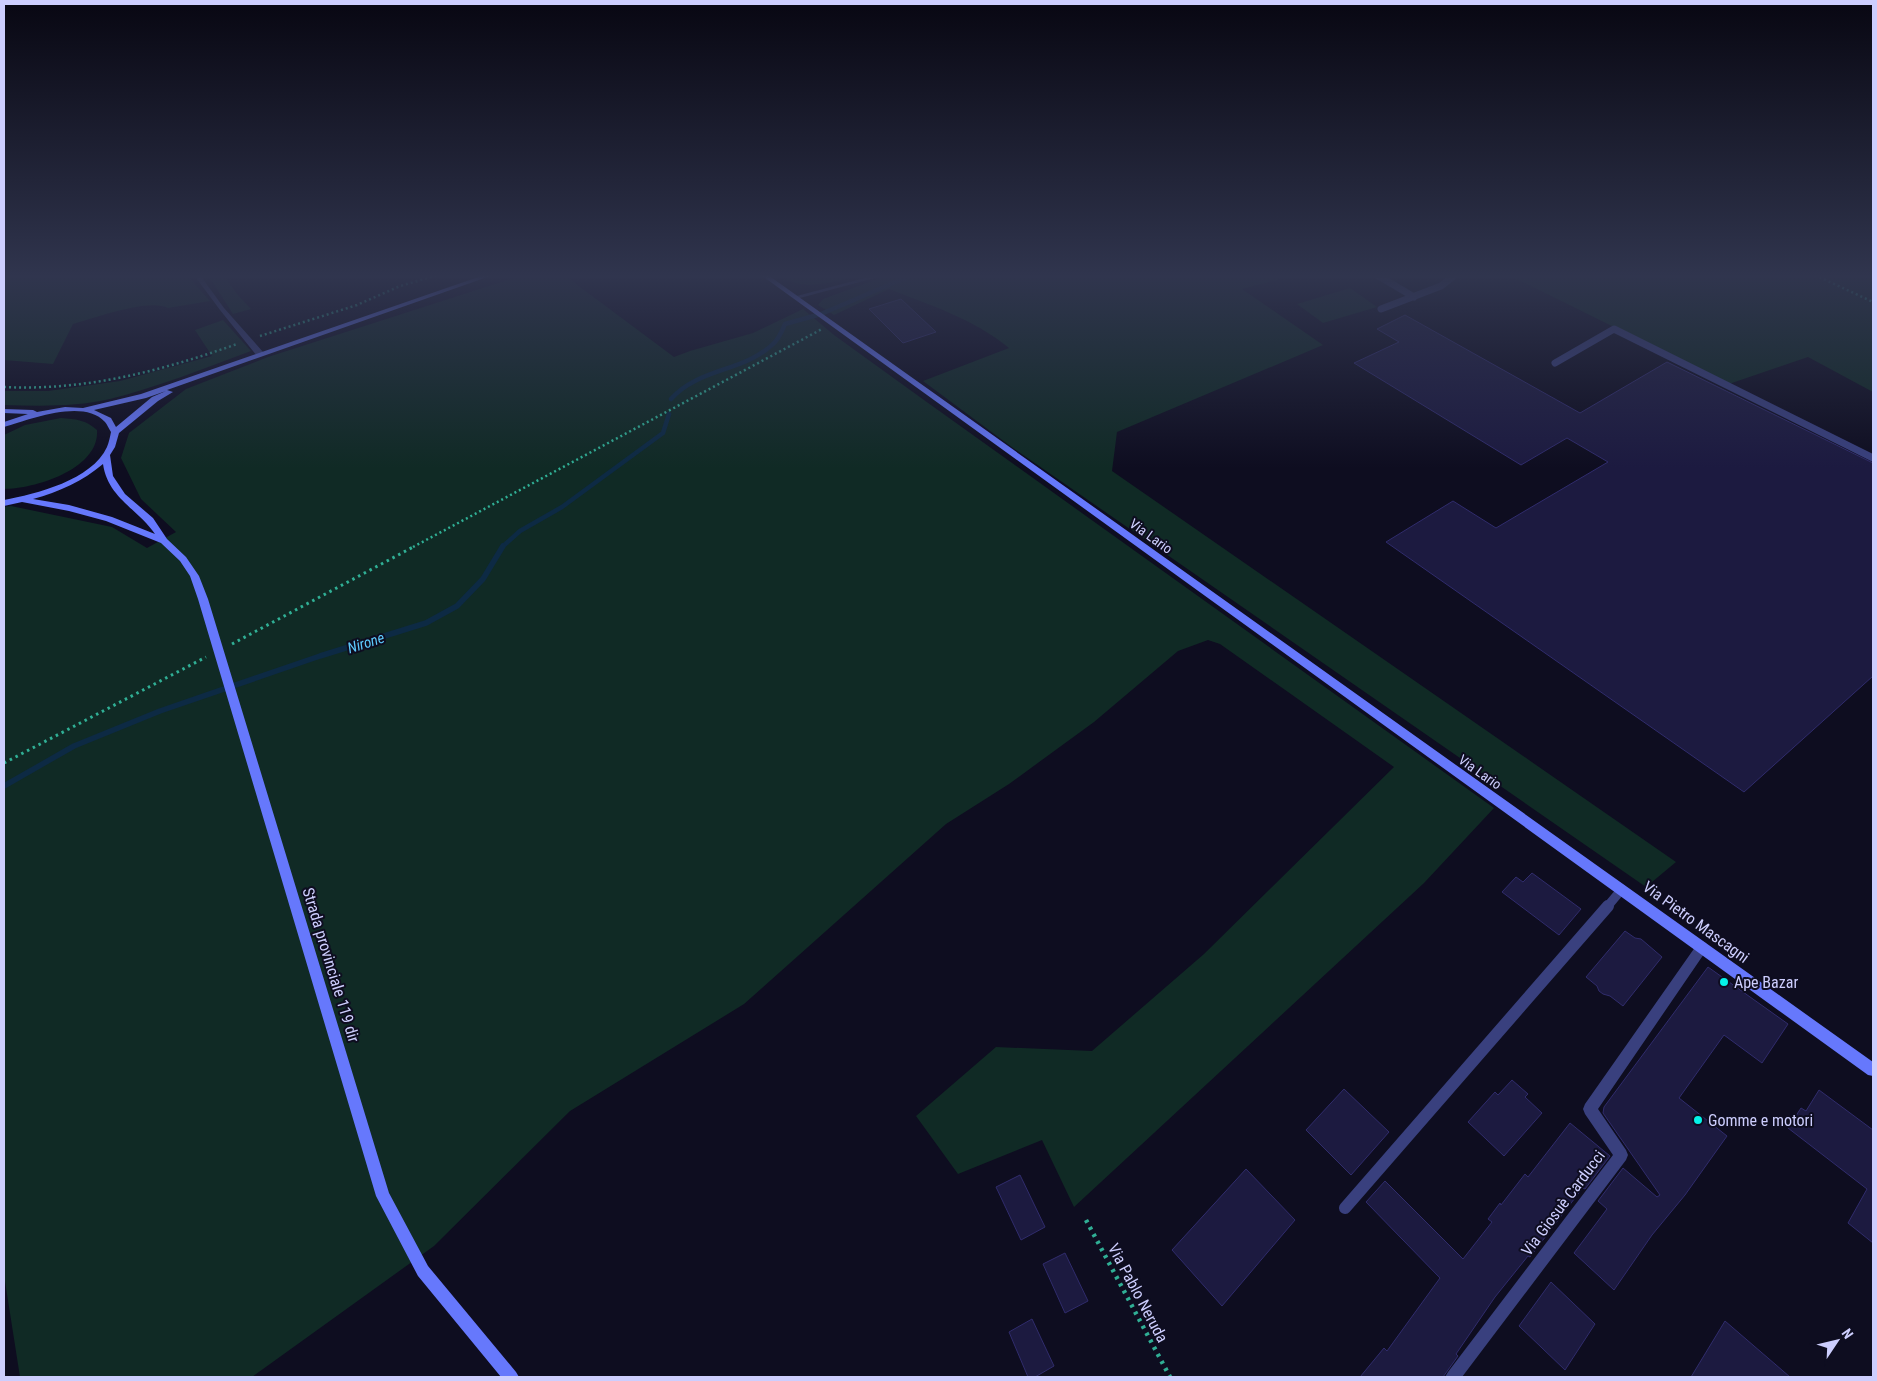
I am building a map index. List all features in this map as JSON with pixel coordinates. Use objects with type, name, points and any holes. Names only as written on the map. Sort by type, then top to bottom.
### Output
[{"type":"street","points":[[4,411],[84,410],[143,396],[302,339]]},
{"type":"street","name":"Via Lario","points":[[856,339],[1245,621],[1522,818]]},
{"type":"street","points":[[249,340],[260,354]]},
{"type":"street","points":[[115,432],[156,399],[199,376]]},
{"type":"street","points":[[4,503],[38,496],[71,482],[85,474],[106,455],[114,439],[115,432],[109,420],[84,410]]},
{"type":"street","points":[[4,425],[44,412]]},
{"type":"street","name":"Strada provinciale 119 dir","points":[[106,455],[110,476],[122,496],[150,520],[164,541],[183,560],[194,576],[219,650],[383,1196],[423,1271],[512,1377]]},
{"type":"street","name":"Strada provinciale 119 dir","points":[[20,500],[69,508],[110,519],[164,541]]},
{"type":"street","name":"Via Pietro Mascagni","points":[[1522,818],[1873,1070]]},
{"type":"street","name":"Via Giosuè Carducci","points":[[1453,1377],[1621,1155],[1590,1109],[1702,947]]},
{"type":"lane","points":[[1555,363],[1596,339]]},
{"type":"lane","points":[[1635,339],[1873,458]]},
{"type":"lane","points":[[1344,1208],[1622,889]]},
{"type":"path","points":[[4,763],[219,650],[796,339]]},
{"type":"path","points":[[4,387],[18,389],[61,387],[130,377],[178,364],[249,340]]},
{"type":"path","name":"Via Pablo Neruda","points":[[1086,1220],[1170,1377]]},
{"type":"green space","points":[[4,339],[65,339],[53,364],[4,360]]},
{"type":"green space","points":[[201,339],[241,339],[251,351],[164,383],[97,402],[44,406],[4,405],[4,391],[48,391],[120,381],[212,356]]},
{"type":"green space","points":[[323,339],[650,339],[674,357],[730,339],[840,339],[1494,808],[1424,883],[1074,1207],[1042,1140],[958,1174],[916,1116],[996,1047],[1092,1051],[1204,954],[1394,767],[1220,644],[1208,640],[1178,651],[1094,722],[1009,784],[946,824],[744,1004],[570,1111],[434,1246],[252,1377],[20,1377],[4,1275],[4,507],[11,506],[112,527],[147,548],[176,532],[141,499],[121,458],[129,433],[186,389],[268,357]]},
{"type":"green space","points":[[997,339],[1315,339],[1323,345],[1117,432],[1112,471],[1676,862],[1646,887],[1013,448],[923,381],[1009,348]]},
{"type":"green space","points":[[1639,339],[1873,339],[1873,392],[1808,357],[1729,384]]},
{"type":"green space","points":[[61,418],[89,424],[97,430],[95,444],[88,456],[77,466],[48,481],[4,489],[4,435],[25,425]]},
{"type":"building","points":[[899,339],[914,339],[903,343]]},
{"type":"building","points":[[1395,339],[1449,339],[1580,413],[1667,362],[1873,463],[1873,676],[1744,792],[1386,542],[1453,501],[1496,528],[1608,462],[1567,438],[1521,465],[1354,363],[1399,342]]},
{"type":"building","points":[[1532,873],[1581,909],[1559,935],[1502,892],[1516,877],[1523,882]]},
{"type":"building","points":[[1625,931],[1635,938],[1641,939],[1662,957],[1623,1006],[1610,996],[1599,991],[1597,986],[1586,977]]},
{"type":"building","points":[[1708,967],[1788,1024],[1762,1063],[1724,1035],[1679,1098],[1727,1136],[1685,1195],[1652,1235],[1614,1290],[1574,1253],[1607,1209],[1598,1201],[1623,1168],[1657,1197],[1660,1195],[1603,1113],[1604,1107]]},
{"type":"building","points":[[1512,1080],[1528,1094],[1525,1097],[1542,1113],[1504,1156],[1468,1122],[1495,1092],[1498,1095]]},
{"type":"building","points":[[1344,1089],[1389,1132],[1351,1175],[1306,1130]]},
{"type":"building","points":[[1819,1090],[1873,1130],[1873,1243],[1848,1223],[1867,1189],[1788,1128],[1801,1108],[1806,1111]]},
{"type":"building","points":[[1570,1123],[1610,1156],[1585,1189],[1581,1190],[1530,1257],[1528,1256],[1495,1297],[1456,1354],[1458,1356],[1443,1377],[1360,1377],[1384,1348],[1387,1351],[1440,1278],[1366,1202],[1385,1181],[1463,1259],[1492,1222],[1488,1219],[1500,1203],[1501,1205],[1525,1174],[1528,1177]]},
{"type":"building","points":[[1246,1169],[1295,1220],[1222,1306],[1172,1250]]},
{"type":"building","points":[[1020,1175],[1045,1227],[1021,1240],[996,1187]]},
{"type":"building","points":[[1065,1253],[1088,1301],[1065,1313],[1043,1264]]},
{"type":"building","points":[[1551,1282],[1595,1324],[1565,1370],[1519,1326]]},
{"type":"building","points":[[1032,1319],[1054,1366],[1035,1377],[1028,1377],[1009,1332]]},
{"type":"building","points":[[1725,1321],[1790,1377],[1691,1377]]},
{"type":"waterway","name":"Nirone","points":[[671,399],[694,381],[749,360],[777,339]]},
{"type":"waterway","name":"Nirone","points":[[503,546],[520,531],[562,507],[663,433],[669,414]]},
{"type":"waterway","name":"Nirone","points":[[4,786],[74,746],[160,711],[320,656],[426,623],[457,606],[483,579],[503,546]]},
{"type":"place","name":"Ape Bazar","points":[[1724,982]]},
{"type":"place","name":"Gomme e motori","points":[[1698,1120]]}]
